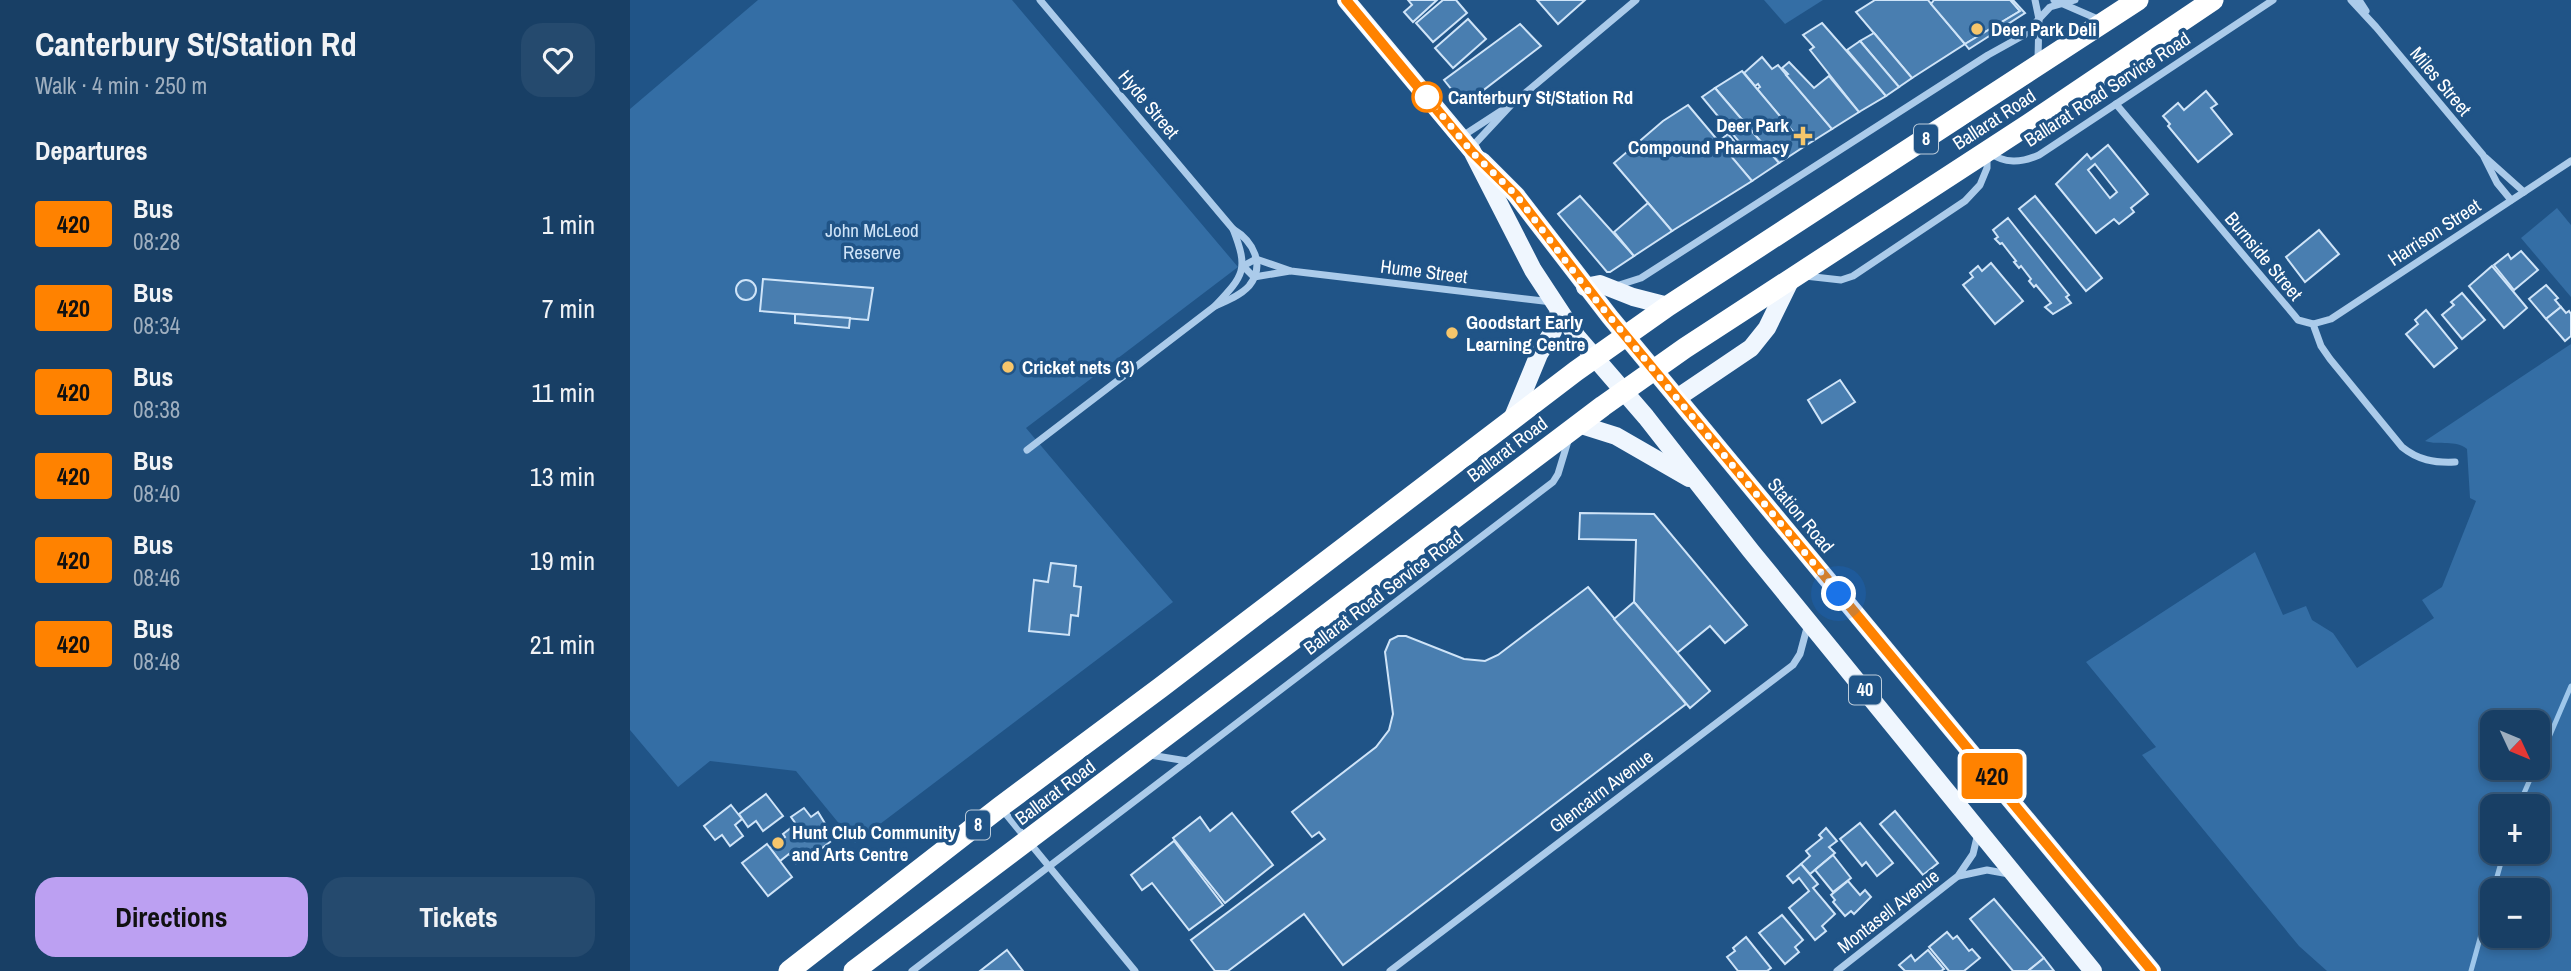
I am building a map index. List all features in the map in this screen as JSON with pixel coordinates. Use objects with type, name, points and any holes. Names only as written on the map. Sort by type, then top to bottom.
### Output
[{"type":"highway","name":"Ballarat Road","points":[[789,971],[1513,417],[1626,335],[2138,0]]},
{"type":"highway","name":"Ballarat Road","points":[[854,971],[1623,391],[2213,0]]},
{"type":"main road","name":"Station Road","points":[[1346,0],[1467,146],[1516,195],[1585,287],[2152,971]]},
{"type":"main road","name":"Station Road","points":[[1467,146],[1514,236],[1556,307],[1593,359],[1623,391],[2093,971]]},
{"type":"main road","points":[[1677,398],[1752,348],[1767,328],[1794,276]]},
{"type":"main road","points":[[1585,287],[1600,284],[1633,297],[1668,306]]},
{"type":"main road","points":[[1513,417],[1539,354],[1553,331],[1556,307]]},
{"type":"main road","points":[[1574,427],[1616,436],[1698,483]]},
{"type":"street","name":"Hyde Street","points":[[1040,0],[1233,229],[1250,244],[1256,259]]},
{"type":"street","points":[[1467,146],[1636,0]]},
{"type":"street","points":[[2034,69],[2039,53],[2039,19],[2035,0]]},
{"type":"street","points":[[2054,0],[2104,22]]},
{"type":"street","points":[[1606,287],[1623,285],[1641,278],[1988,55],[2021,37],[2050,7],[2075,0]]},
{"type":"street","name":"Ballarat Road Service Road","points":[[1987,151],[2001,161],[2035,157],[2273,0]]},
{"type":"street","name":"Miles Street","points":[[2351,0],[2483,155],[2524,192]]},
{"type":"street","name":"Miles Street","points":[[2359,0],[2376,27]]},
{"type":"street","name":"Burnside Street","points":[[2116,104],[2298,320],[2313,324]]},
{"type":"street","points":[[1467,146],[1511,106]]},
{"type":"street","points":[[1794,276],[1841,281],[1853,276],[1965,201],[1980,185],[1987,168],[1987,151]]},
{"type":"street","name":"Miles Street","points":[[2483,155],[2497,183],[2511,200]]},
{"type":"street","name":"Harrison Street","points":[[2313,324],[2331,319],[2571,161]]},
{"type":"street","name":"Hyde Street","points":[[1233,229],[1242,253],[1243,267]]},
{"type":"street","points":[[1216,306],[1235,285],[1243,267],[1256,259]]},
{"type":"street","points":[[1027,450],[1216,306],[1240,293],[1254,277],[1256,259]]},
{"type":"street","name":"Hume Street","points":[[1256,259],[1291,271],[1476,294],[1556,307]]},
{"type":"street","points":[[1243,267],[1254,277]]},
{"type":"street","name":"Hume Street","points":[[1254,277],[1291,271]]},
{"type":"street","points":[[2313,324],[2321,346],[2330,359],[2402,447],[2428,461],[2455,462]]},
{"type":"street","name":"Ballarat Road Service Road","points":[[912,971],[1553,482],[1574,427]]},
{"type":"street","name":"Glencairn Avenue","points":[[1390,971],[1793,665],[1805,643],[1809,620]]},
{"type":"street","points":[[1143,754],[1187,761]]},
{"type":"street","points":[[1000,807],[1135,971]]},
{"type":"street","name":"Montasell Avenue","points":[[1837,971],[1958,876],[1973,854],[1978,830]]},
{"type":"street","name":"Montasell Avenue","points":[[1958,876],[1986,870],[2001,871],[2016,877]]},
{"type":"green space","name":"John McLeod Reserve","points":[[758,0],[1012,0],[1238,267],[1026,428],[1173,602],[855,843],[796,771],[710,761],[678,787],[630,730],[630,109]]},
{"type":"green space","points":[[1764,0],[1823,0],[1785,24]]},
{"type":"green space","points":[[2557,208],[2571,225],[2571,297],[2521,238]]},
{"type":"green space","points":[[2571,344],[2571,971],[2327,971],[2299,946],[2142,755],[2156,747],[2086,662],[2255,552],[2283,615],[2306,606],[2312,620],[2333,633],[2357,668],[2434,618],[2422,600],[2442,587],[2476,501],[2470,498],[2467,449],[2452,443],[2425,441]]},
{"type":"building","points":[[1408,0],[1437,0],[1413,22],[1404,12],[1412,5]]},
{"type":"building","points":[[1443,0],[1456,0],[1467,13],[1433,42],[1416,23]]},
{"type":"building","points":[[1537,0],[1585,0],[1558,24]]},
{"type":"building","points":[[1875,0],[1928,0],[1965,44],[1912,78],[1856,12]]},
{"type":"building","points":[[1934,0],[2011,0],[2020,11],[1965,44],[1931,4]]},
{"type":"building","points":[[2011,1],[2025,13],[1969,49],[1965,44],[2020,11]]},
{"type":"building","points":[[1468,19],[1486,39],[1453,68],[1435,48]]},
{"type":"building","points":[[1822,23],[1886,96],[1859,112],[1810,50],[1814,47],[1803,35]]},
{"type":"building","points":[[1520,24],[1541,46],[1464,105],[1444,80]]},
{"type":"building","points":[[1874,33],[1912,78],[1899,87],[1860,41]]},
{"type":"building","points":[[1860,41],[1899,87],[1886,96],[1847,50]]},
{"type":"building","points":[[1762,57],[1772,69],[1778,65],[1832,129],[1805,146],[1757,89],[1760,87],[1758,84],[1755,86],[1744,73]]},
{"type":"building","points":[[1789,62],[1814,88],[1829,76],[1859,112],[1832,129],[1786,75],[1788,74],[1782,68]]},
{"type":"building","points":[[1742,71],[1805,146],[1779,163],[1715,88]]},
{"type":"building","points":[[1715,88],[1779,163],[1752,181],[1718,142],[1728,134],[1738,146],[1741,144],[1702,97]]},
{"type":"building","points":[[2206,91],[2217,104],[2211,108],[2232,134],[2198,162],[2163,116],[2178,103],[2184,110]]},
{"type":"building","points":[[1688,105],[1752,181],[1672,231],[1614,163],[1663,121]]},
{"type":"building","points":[[2108,145],[2148,194],[2131,208],[2134,212],[2119,224],[2114,219],[2096,233],[2056,184],[2087,154],[2091,159]],"holes":[[[2095,164],[2117,192],[2110,198],[2088,170]]]},
{"type":"building","points":[[1580,196],[1634,256],[1610,272],[1607,272],[1558,214]]},
{"type":"building","points":[[2035,196],[2102,278],[2086,291],[2019,209]]},
{"type":"building","points":[[1648,203],[1672,231],[1634,256],[1614,232]]},
{"type":"building","points":[[2008,218],[2069,295],[2066,297],[2071,303],[2053,314],[2045,307],[2051,303],[2036,285],[2034,287],[2029,281],[2031,279],[2021,266],[2019,268],[2014,262],[2016,261],[2002,243],[1995,239],[1998,237],[1993,230]]},
{"type":"building","points":[[2319,230],[2339,254],[2305,282],[2286,257]]},
{"type":"building","points":[[2521,251],[2538,270],[2514,290],[2494,265],[2508,254],[2511,259]]},
{"type":"building","points":[[1991,263],[2023,301],[1995,324],[1963,285],[1973,277],[1970,273],[1978,266],[1982,271]]},
{"type":"building","points":[[2492,266],[2527,308],[2504,328],[2469,286]]},
{"type":"building","points":[[763,279],[873,288],[868,320],[760,311]]},
{"type":"building","points":[[746,280],[753,283],[756,290],[753,297],[746,300],[739,297],[736,290],[739,283]]},
{"type":"building","points":[[2546,285],[2558,298],[2555,300],[2561,307],[2546,319],[2529,299]]},
{"type":"building","points":[[2462,293],[2485,320],[2462,339],[2442,315],[2454,305],[2451,302]]},
{"type":"building","points":[[2561,307],[2571,314],[2571,336],[2565,341],[2546,319]]},
{"type":"building","points":[[2426,310],[2457,348],[2434,367],[2406,334],[2418,324],[2415,320]]},
{"type":"building","points":[[795,314],[850,318],[849,328],[795,323]]},
{"type":"building","points":[[1840,380],[1855,402],[1822,423],[1808,400]]},
{"type":"building","points":[[1580,513],[1654,514],[1747,625],[1725,643],[1710,626],[1677,653],[1634,602],[1636,540],[1579,539]]},
{"type":"building","points":[[1051,563],[1076,566],[1074,586],[1081,587],[1078,616],[1071,615],[1069,635],[1029,631],[1034,580],[1048,582]]},
{"type":"building","points":[[1588,587],[1686,704],[1343,965],[1304,914],[1228,971],[1215,971],[1191,940],[1325,839],[1319,832],[1312,837],[1292,812],[1376,747],[1389,730],[1393,714],[1385,652],[1390,640],[1406,636],[1464,659],[1485,661],[1498,655]]},
{"type":"building","points":[[1634,602],[1710,691],[1690,708],[1614,619]]},
{"type":"building","points":[[766,794],[783,816],[763,831],[756,821],[748,827],[739,814]]},
{"type":"building","points":[[731,805],[742,819],[735,825],[743,836],[730,846],[722,835],[715,840],[704,826]]},
{"type":"building","points":[[804,808],[811,817],[818,812],[832,835],[827,839],[830,842],[804,862],[801,859],[796,863],[789,854],[780,861],[770,848],[785,837],[783,834],[796,824],[791,817]]},
{"type":"building","points":[[1895,811],[1938,863],[1923,875],[1880,824]]},
{"type":"building","points":[[1232,813],[1273,865],[1225,903],[1173,838],[1200,817],[1210,831]]},
{"type":"building","points":[[1860,823],[1893,863],[1877,876],[1866,862],[1862,866],[1840,839]]},
{"type":"building","points":[[1826,828],[1837,841],[1829,847],[1835,853],[1810,874],[1801,864],[1810,856],[1806,851],[1822,838],[1819,835]]},
{"type":"building","points":[[1174,841],[1223,905],[1189,930],[1152,883],[1142,890],[1131,875]]},
{"type":"building","points":[[767,844],[792,877],[768,896],[742,863]]},
{"type":"building","points":[[1833,855],[1851,878],[1833,892],[1815,870]]},
{"type":"building","points":[[1801,864],[1818,884],[1813,888],[1835,914],[1822,926],[1826,931],[1815,940],[1789,908],[1809,891],[1799,878],[1793,883],[1787,876]]},
{"type":"building","points":[[1848,881],[1860,895],[1865,890],[1871,897],[1854,914],[1851,911],[1845,916],[1833,902],[1835,900],[1831,895]]},
{"type":"building","points":[[1994,899],[2044,958],[2028,971],[2013,971],[1970,919]]},
{"type":"building","points":[[1782,915],[1803,940],[1795,947],[1799,952],[1785,964],[1759,933]]},
{"type":"building","points":[[1947,932],[1953,939],[1957,936],[1969,951],[1972,949],[1980,958],[1964,971],[1949,971],[1929,947]]},
{"type":"building","points":[[1746,937],[1771,968],[1767,971],[1738,971],[1727,957]]},
{"type":"building","points":[[1007,950],[1023,971],[980,971]]},
{"type":"building","points":[[1928,950],[1944,969],[1905,971],[1899,965],[1911,955],[1915,961]]},
{"type":"building","points":[[2044,958],[2054,971],[2028,971]]},
{"type":"waterway","points":[[2550,735],[2571,686]]},
{"type":"waterway","points":[[2524,794],[2530,780]]},
{"type":"waterway","points":[[2497,878],[2501,864]]},
{"type":"waterway","points":[[2471,971],[2480,938]]},
{"type":"bus line","name":"420","points":[[1346,0],[1472,152],[1516,195],[1610,317],[2152,971]]},
{"type":"place","name":"Deer Park Deli","points":[[1977,29]]},
{"type":"place","name":"Canterbury St/Station Rd","points":[[1427,97]]},
{"type":"place","name":"Deer Park Compound Pharmacy","points":[[1803,136]]},
{"type":"place","name":"Goodstart Early Learning Centre","points":[[1452,333]]},
{"type":"place","name":"Cricket nets (3)","points":[[1008,367]]},
{"type":"place","name":"Hunt Club Community and Arts Centre","points":[[778,843]]},
{"type":"route","points":[[1427,97],[1472,152],[1516,195],[1585,287],[1839,594]]}]
